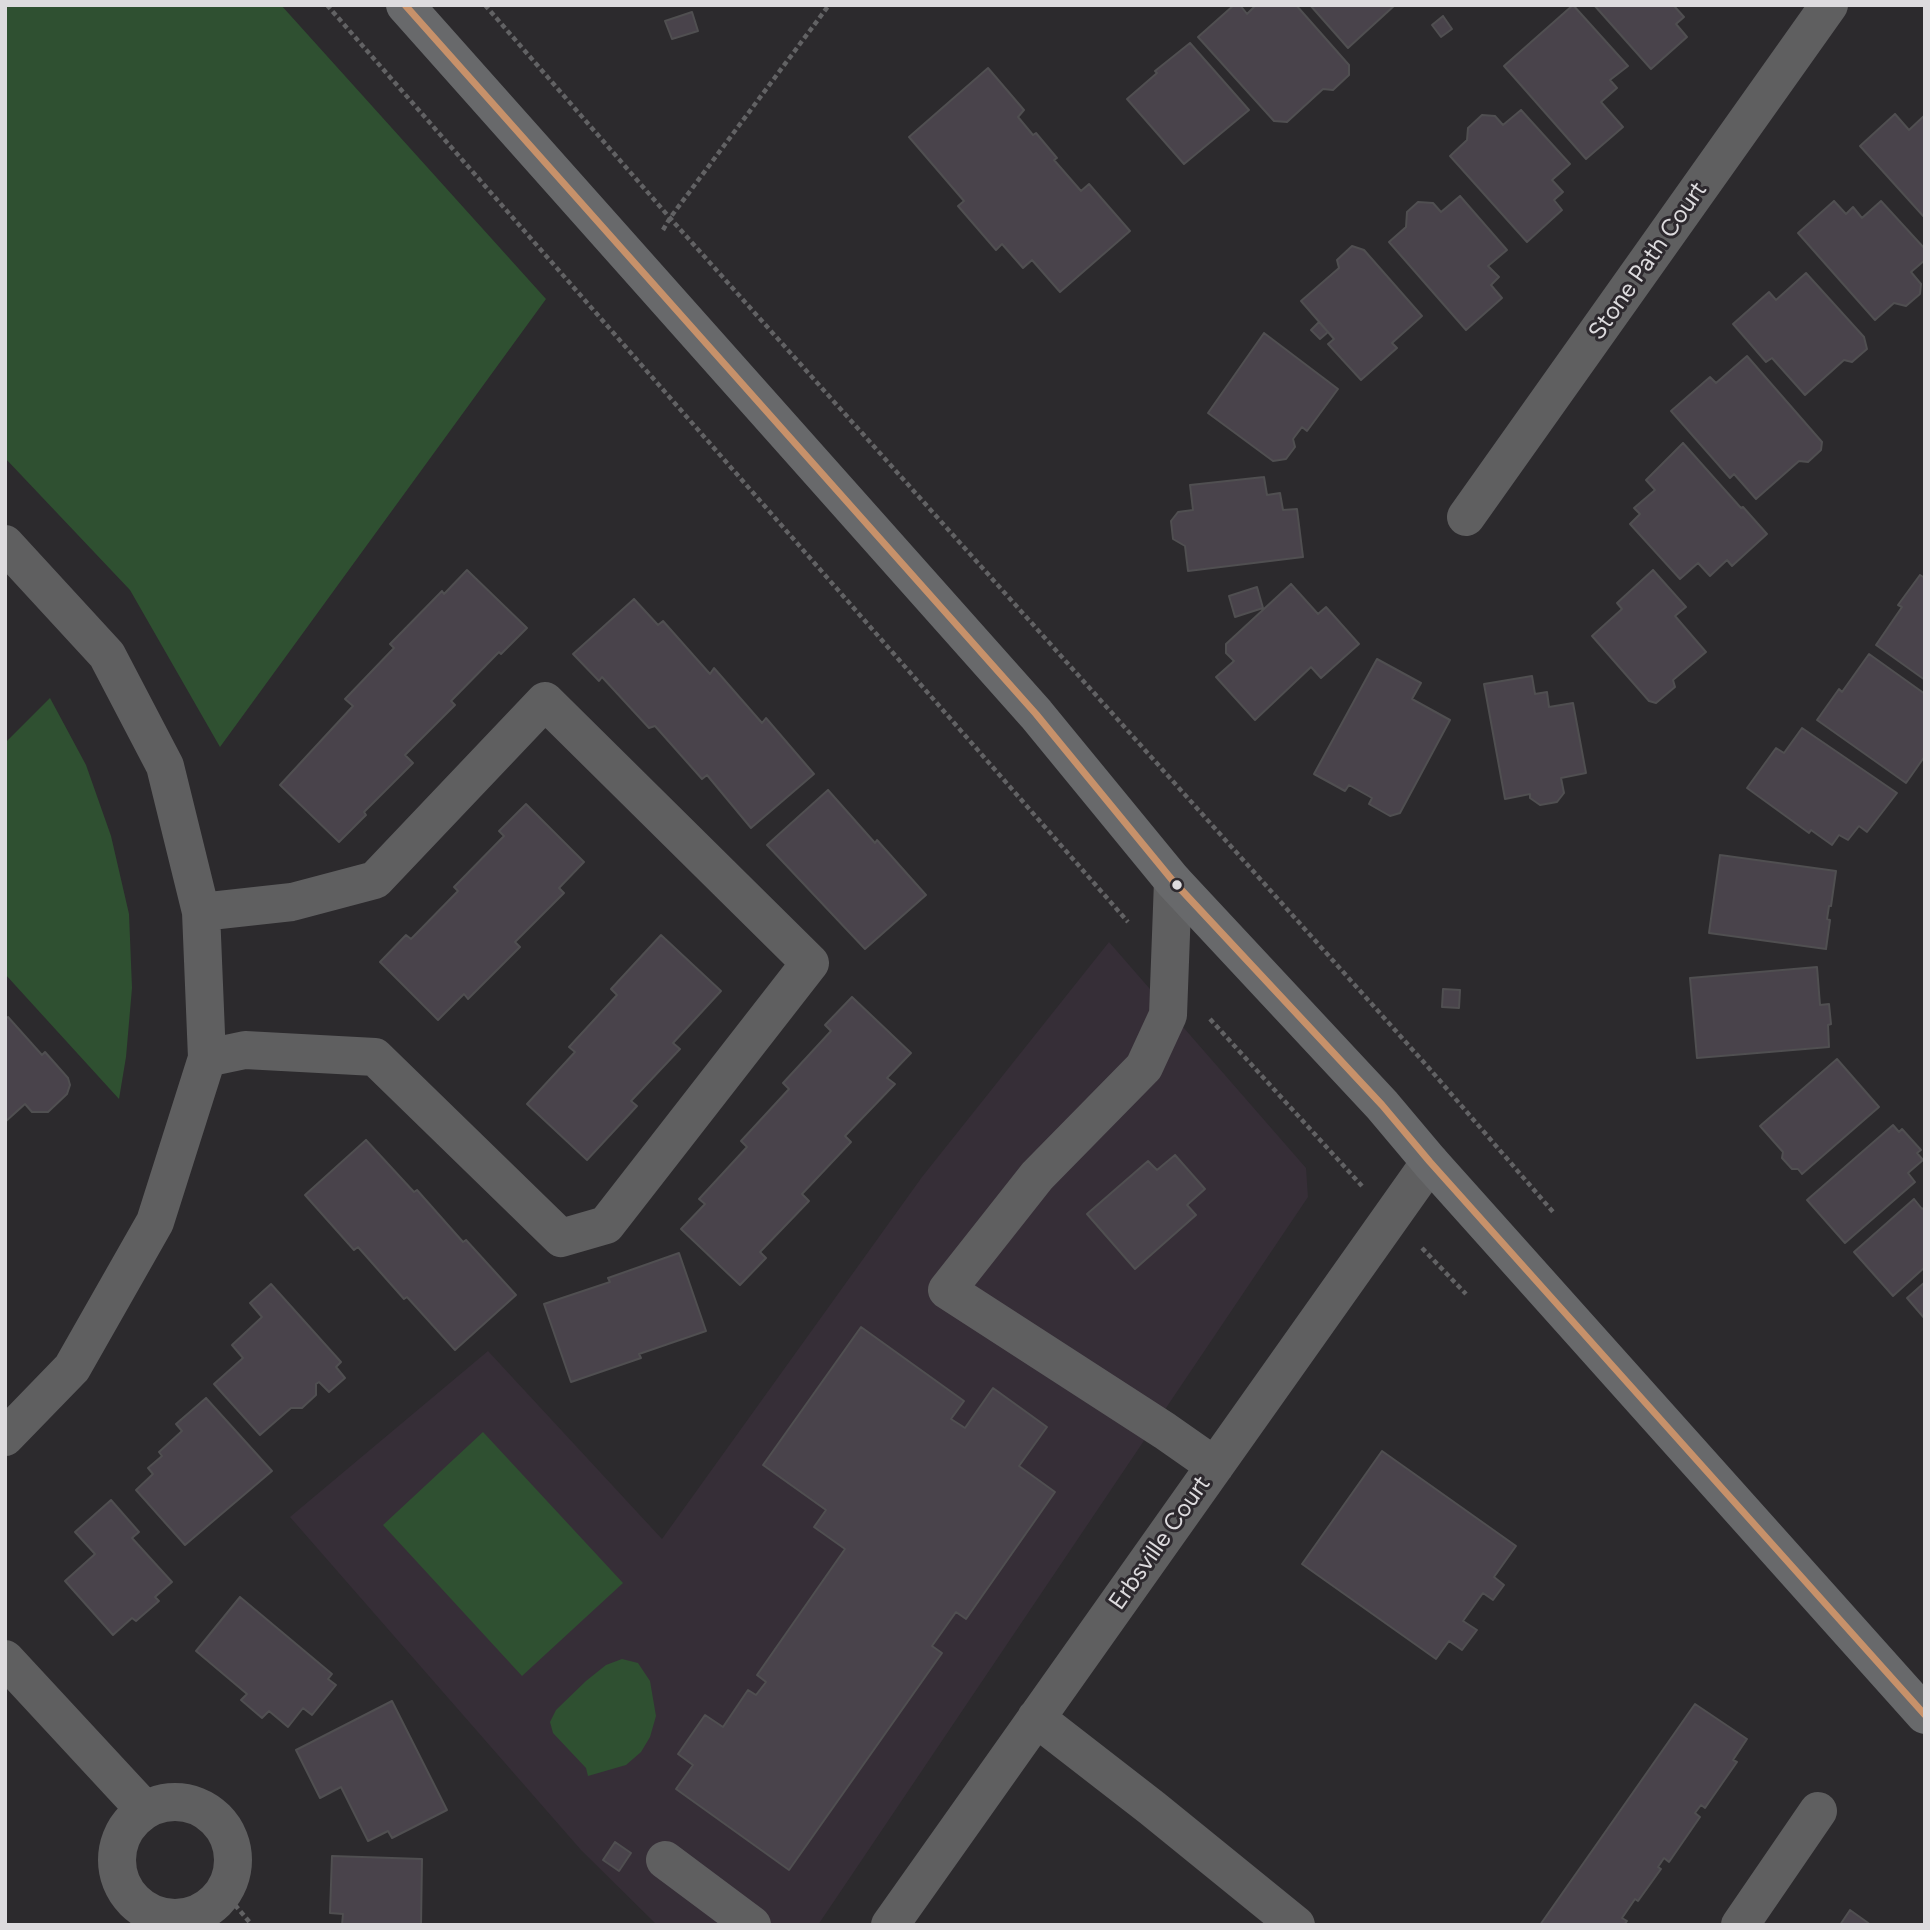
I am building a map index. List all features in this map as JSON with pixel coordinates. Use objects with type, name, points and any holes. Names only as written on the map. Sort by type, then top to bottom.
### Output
[{"type":"main road","points":[[405,5],[1036,714],[1173,881],[1382,1105],[1925,1715]]},
{"type":"street","name":"Stone Path Court","points":[[1466,517],[1829,5]]},
{"type":"street","points":[[5,544],[107,656],[165,766],[201,912],[207,1058],[155,1222],[72,1368],[5,1437]]},
{"type":"street","points":[[201,912],[292,902],[375,880],[545,701],[810,963],[606,1225],[561,1238],[375,1057],[245,1050],[207,1058]]},
{"type":"street","points":[[1173,881],[1168,1015],[1144,1068],[1037,1176],[947,1290],[1215,1466]]},
{"type":"street","name":"Erbsville Court","points":[[890,1925],[1430,1161]]},
{"type":"street","points":[[5,1659],[145,1810]]},
{"type":"street","points":[[1036,1718],[1296,1925]]},
{"type":"street","points":[[164,1802],[192,1804],[210,1813],[229,1838],[233,1858],[232,1874],[223,1892],[201,1912],[182,1918],[167,1918],[148,1912],[131,1899],[123,1887],[117,1868],[119,1845],[127,1826],[145,1810],[164,1802]]},
{"type":"street","points":[[1740,1925],[1818,1811]]},
{"type":"street","points":[[665,1860],[752,1925]]},
{"type":"path","points":[[327,5],[1131,925],[1170,974],[1328,1151]]},
{"type":"path","points":[[485,5],[670,218],[1400,1036],[1553,1212]]},
{"type":"path","points":[[642,271],[670,218],[829,5]]},
{"type":"path","points":[[223,1892],[252,1925]]},
{"type":"shaded area","points":[[1109,942],[1306,1168],[1308,1197],[818,1925],[657,1925],[581,1850],[290,1517],[488,1351],[662,1539],[922,1177]]},
{"type":"green space","points":[[5,5],[281,5],[546,299],[220,747],[130,590],[5,458]]},
{"type":"green space","points":[[50,698],[86,765],[111,836],[129,914],[132,988],[119,1099],[5,974],[5,743]]},
{"type":"green space","points":[[483,1432],[623,1583],[522,1676],[383,1525]]},
{"type":"green space","points":[[622,1659],[638,1663],[650,1681],[656,1716],[650,1737],[641,1752],[626,1765],[588,1776],[586,1768],[553,1733],[550,1722],[556,1710],[586,1681],[606,1665]]},
{"type":"building","points":[[1234,5],[1240,5],[1247,14],[1256,5],[1296,5],[1349,65],[1349,75],[1333,90],[1323,89],[1287,122],[1274,121],[1198,37]]},
{"type":"building","points":[[1310,5],[1395,5],[1348,48]]},
{"type":"building","points":[[1573,5],[1628,66],[1610,80],[1617,88],[1601,102],[1623,127],[1586,159],[1504,66]]},
{"type":"building","points":[[1594,5],[1676,5],[1684,17],[1676,24],[1687,37],[1651,69]]},
{"type":"building","points":[[692,12],[698,31],[672,39],[665,21]]},
{"type":"building","points":[[1443,16],[1452,29],[1441,37],[1432,25]]},
{"type":"building","points":[[1190,43],[1249,110],[1184,164],[1127,99],[1157,73],[1155,71]]},
{"type":"building","points":[[988,68],[1024,110],[1018,117],[1033,135],[1036,133],[1057,158],[1054,160],[1081,191],[1089,184],[1130,231],[1060,292],[1032,260],[1023,268],[1002,244],[996,250],[958,206],[964,201],[909,137]]},
{"type":"building","points":[[1521,110],[1570,164],[1552,180],[1563,192],[1554,200],[1562,210],[1527,242],[1450,156],[1467,140],[1468,128],[1482,115],[1495,116],[1503,125]]},
{"type":"building","points":[[1895,114],[1909,130],[1925,115],[1925,218],[1860,146]]},
{"type":"building","points":[[1460,196],[1507,250],[1488,266],[1499,277],[1491,285],[1502,298],[1466,330],[1389,242],[1406,227],[1407,212],[1418,202],[1433,203],[1441,212]]},
{"type":"building","points":[[1834,201],[1846,214],[1853,207],[1862,218],[1881,201],[1925,249],[1925,260],[1911,272],[1921,284],[1920,294],[1906,306],[1894,303],[1875,320],[1798,233]]},
{"type":"building","points":[[1352,246],[1364,250],[1422,316],[1392,343],[1397,348],[1361,380],[1328,344],[1334,339],[1301,301],[1339,268],[1337,260]]},
{"type":"building","points":[[1806,273],[1864,337],[1867,349],[1852,362],[1844,360],[1805,395],[1772,358],[1766,362],[1733,324],[1769,292],[1776,300]]},
{"type":"building","points":[[1319,322],[1328,332],[1320,339],[1311,330]]},
{"type":"building","points":[[1264,333],[1338,389],[1307,431],[1302,427],[1293,439],[1295,447],[1286,459],[1273,461],[1208,413]]},
{"type":"building","points":[[1747,356],[1822,442],[1821,450],[1808,462],[1799,461],[1756,499],[1734,474],[1730,478],[1671,411],[1710,377],[1716,383]]},
{"type":"building","points":[[1683,443],[1767,534],[1732,566],[1727,560],[1710,576],[1698,563],[1680,579],[1630,524],[1640,514],[1634,508],[1655,490],[1646,480]]},
{"type":"building","points":[[1264,477],[1267,495],[1280,493],[1283,510],[1297,509],[1303,557],[1188,571],[1185,546],[1173,539],[1171,521],[1178,512],[1193,510],[1190,485]]},
{"type":"building","points":[[467,570],[527,628],[451,701],[455,705],[405,755],[413,763],[364,812],[366,815],[339,842],[280,785],[353,706],[345,699],[394,648],[390,644],[442,591],[444,594]]},
{"type":"building","points":[[1653,570],[1686,607],[1675,616],[1706,652],[1673,680],[1675,687],[1656,703],[1649,701],[1592,636],[1622,609],[1617,603]]},
{"type":"building","points":[[1920,575],[1925,578],[1925,680],[1876,645],[1902,607],[1898,605]]},
{"type":"building","points":[[1291,584],[1318,614],[1326,607],[1359,644],[1321,678],[1311,667],[1255,720],[1216,677],[1234,661],[1226,653],[1226,644]]},
{"type":"building","points":[[1257,587],[1263,608],[1235,617],[1229,596]]},
{"type":"building","points":[[634,599],[658,625],[663,621],[710,674],[714,668],[762,723],[766,718],[814,774],[751,828],[707,775],[702,779],[655,726],[649,728],[602,677],[599,681],[573,654]]},
{"type":"building","points":[[1869,654],[1925,694],[1925,756],[1906,783],[1817,720],[1839,689],[1842,692]]},
{"type":"building","points":[[1377,659],[1421,683],[1412,699],[1450,720],[1400,813],[1390,816],[1369,804],[1372,798],[1349,785],[1345,791],[1314,774]]},
{"type":"building","points":[[1532,676],[1535,694],[1547,692],[1549,707],[1573,703],[1586,773],[1561,778],[1564,793],[1557,802],[1540,805],[1530,798],[1530,794],[1505,799],[1484,684]]},
{"type":"building","points":[[1802,728],[1897,793],[1867,832],[1859,826],[1848,840],[1839,835],[1832,845],[1811,830],[1809,833],[1747,788],[1776,748],[1784,753]]},
{"type":"building","points":[[828,790],[926,895],[865,949],[767,845]]},
{"type":"building","points":[[526,804],[584,862],[559,888],[564,893],[515,942],[520,947],[468,999],[464,994],[438,1020],[380,962],[406,935],[411,939],[458,891],[454,887],[504,836],[499,831]]},
{"type":"building","points":[[1720,855],[1836,871],[1827,919],[1830,920],[1826,949],[1709,933]]},
{"type":"building","points":[[661,935],[721,991],[673,1043],[680,1049],[631,1101],[637,1106],[587,1160],[527,1104],[575,1052],[569,1047],[617,995],[611,989]]},
{"type":"building","points":[[1817,967],[1820,1005],[1829,1004],[1829,1047],[1697,1058],[1690,978]]},
{"type":"building","points":[[1443,989],[1460,990],[1459,1008],[1442,1007]]},
{"type":"building","points":[[852,997],[911,1053],[887,1078],[895,1084],[845,1136],[851,1142],[802,1194],[809,1201],[760,1252],[766,1258],[740,1285],[681,1229],[705,1204],[699,1199],[747,1147],[741,1141],[789,1089],[783,1083],[831,1031],[825,1025]]},
{"type":"building","points":[[8,1017],[42,1055],[45,1052],[68,1078],[70,1085],[67,1094],[48,1112],[32,1112],[25,1104],[5,1122],[5,1019]]},
{"type":"building","points":[[1837,1059],[1879,1107],[1802,1174],[1798,1169],[1792,1169],[1782,1158],[1783,1152],[1760,1126]]},
{"type":"building","points":[[1893,1125],[1899,1132],[1902,1129],[1921,1150],[1917,1153],[1923,1160],[1908,1173],[1915,1182],[1845,1243],[1807,1200]]},
{"type":"building","points":[[366,1140],[414,1192],[417,1190],[463,1242],[466,1240],[516,1295],[455,1350],[407,1297],[404,1299],[358,1247],[354,1250],[305,1195]]},
{"type":"building","points":[[1175,1155],[1205,1189],[1187,1205],[1196,1215],[1135,1269],[1087,1214],[1148,1161],[1157,1170]]},
{"type":"building","points":[[1914,1199],[1922,1209],[1925,1207],[1925,1267],[1893,1296],[1854,1252]]},
{"type":"building","points":[[679,1253],[706,1331],[639,1354],[641,1358],[571,1382],[544,1304],[610,1282],[608,1278]]},
{"type":"building","points":[[1925,1282],[1925,1319],[1907,1298]]},
{"type":"building","points":[[271,1284],[341,1362],[336,1367],[345,1378],[329,1392],[319,1382],[316,1384],[316,1395],[302,1408],[291,1408],[260,1435],[214,1384],[243,1358],[232,1345],[262,1317],[250,1303]]},
{"type":"building","points":[[861,1327],[964,1401],[951,1419],[965,1428],[993,1388],[1047,1427],[1019,1466],[1055,1492],[966,1619],[956,1612],[932,1646],[942,1653],[789,1870],[676,1789],[693,1765],[678,1754],[705,1715],[723,1727],[748,1690],[756,1695],[766,1682],[757,1675],[845,1549],[814,1527],[826,1510],[763,1465]]},
{"type":"building","points":[[206,1398],[272,1471],[185,1545],[136,1490],[153,1474],[148,1468],[162,1456],[159,1452],[182,1431],[176,1424]]},
{"type":"building","points":[[1382,1451],[1516,1546],[1494,1577],[1504,1585],[1493,1600],[1483,1593],[1463,1621],[1477,1630],[1462,1650],[1449,1641],[1436,1659],[1302,1564]]},
{"type":"building","points":[[111,1500],[139,1532],[132,1538],[172,1582],[155,1597],[159,1601],[136,1621],[132,1618],[113,1635],[65,1581],[95,1554],[75,1532]]},
{"type":"building","points":[[240,1597],[332,1674],[328,1679],[336,1685],[312,1715],[303,1708],[288,1727],[269,1711],[262,1718],[241,1700],[247,1694],[196,1651]]},
{"type":"building","points":[[392,1701],[447,1810],[392,1838],[388,1831],[368,1841],[341,1787],[320,1798],[296,1750]]},
{"type":"building","points":[[1695,1704],[1747,1739],[1733,1760],[1737,1762],[1705,1808],[1701,1805],[1695,1813],[1700,1817],[1669,1862],[1664,1858],[1658,1867],[1661,1869],[1622,1918],[1627,1921],[1624,1925],[1540,1925]]},
{"type":"building","points":[[615,1842],[631,1853],[619,1871],[603,1860]]},
{"type":"building","points":[[332,1856],[422,1859],[421,1925],[342,1925],[343,1914],[330,1913]]},
{"type":"building","points":[[1850,1910],[1871,1925],[1840,1925]]},
{"type":"transit line","points":[[405,5],[1036,714],[1173,881],[1382,1105],[1925,1715]]}]
